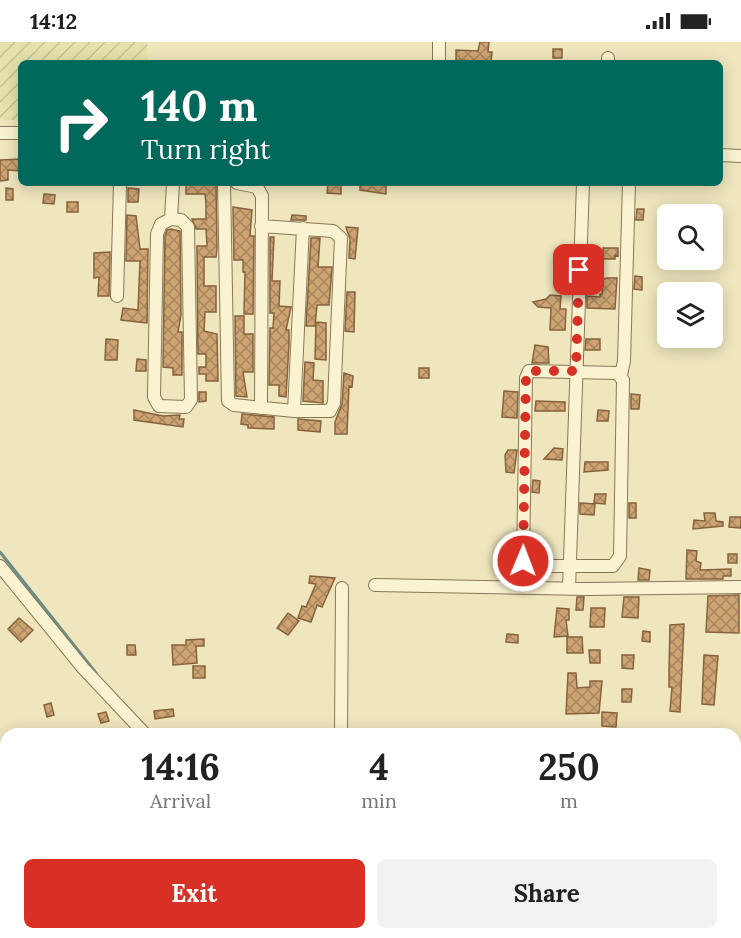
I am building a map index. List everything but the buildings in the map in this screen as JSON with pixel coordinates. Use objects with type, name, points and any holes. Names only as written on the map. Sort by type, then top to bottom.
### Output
[{"type":"street","points":[[438,60],[439,42]]},
{"type":"street","points":[[0,132],[18,133]]},
{"type":"street","points":[[723,155],[741,156]]},
{"type":"street","points":[[117,296],[120,186]]},
{"type":"street","points":[[171,219],[173,186]]},
{"type":"street","points":[[224,186],[228,401],[234,405],[261,408],[330,411],[334,403],[341,238],[333,231],[261,226]]},
{"type":"street","points":[[255,186],[260,189],[261,408]]},
{"type":"street","points":[[569,589],[583,186]]},
{"type":"street","points":[[621,375],[576,371],[529,371],[526,378],[523,561],[531,567],[613,566],[620,556],[623,384],[621,375],[624,361],[629,186]]},
{"type":"street","points":[[171,219],[184,221],[188,227],[191,400],[186,407],[163,407],[155,403],[154,397],[157,234],[161,224],[171,219]]},
{"type":"street","points":[[294,411],[303,228]]},
{"type":"street","points":[[0,566],[83,668],[138,728]]},
{"type":"street","points":[[375,585],[569,589],[741,587]]},
{"type":"street","points":[[341,728],[342,588]]},
{"type":"shaded area","points":[[0,42],[147,42],[147,60],[18,60],[18,120],[0,119]]},
{"type":"waterway","points":[[0,552],[96,673]]},
{"type":"route","points":[[523,561],[526,375],[529,371],[576,371],[579,270]]}]
